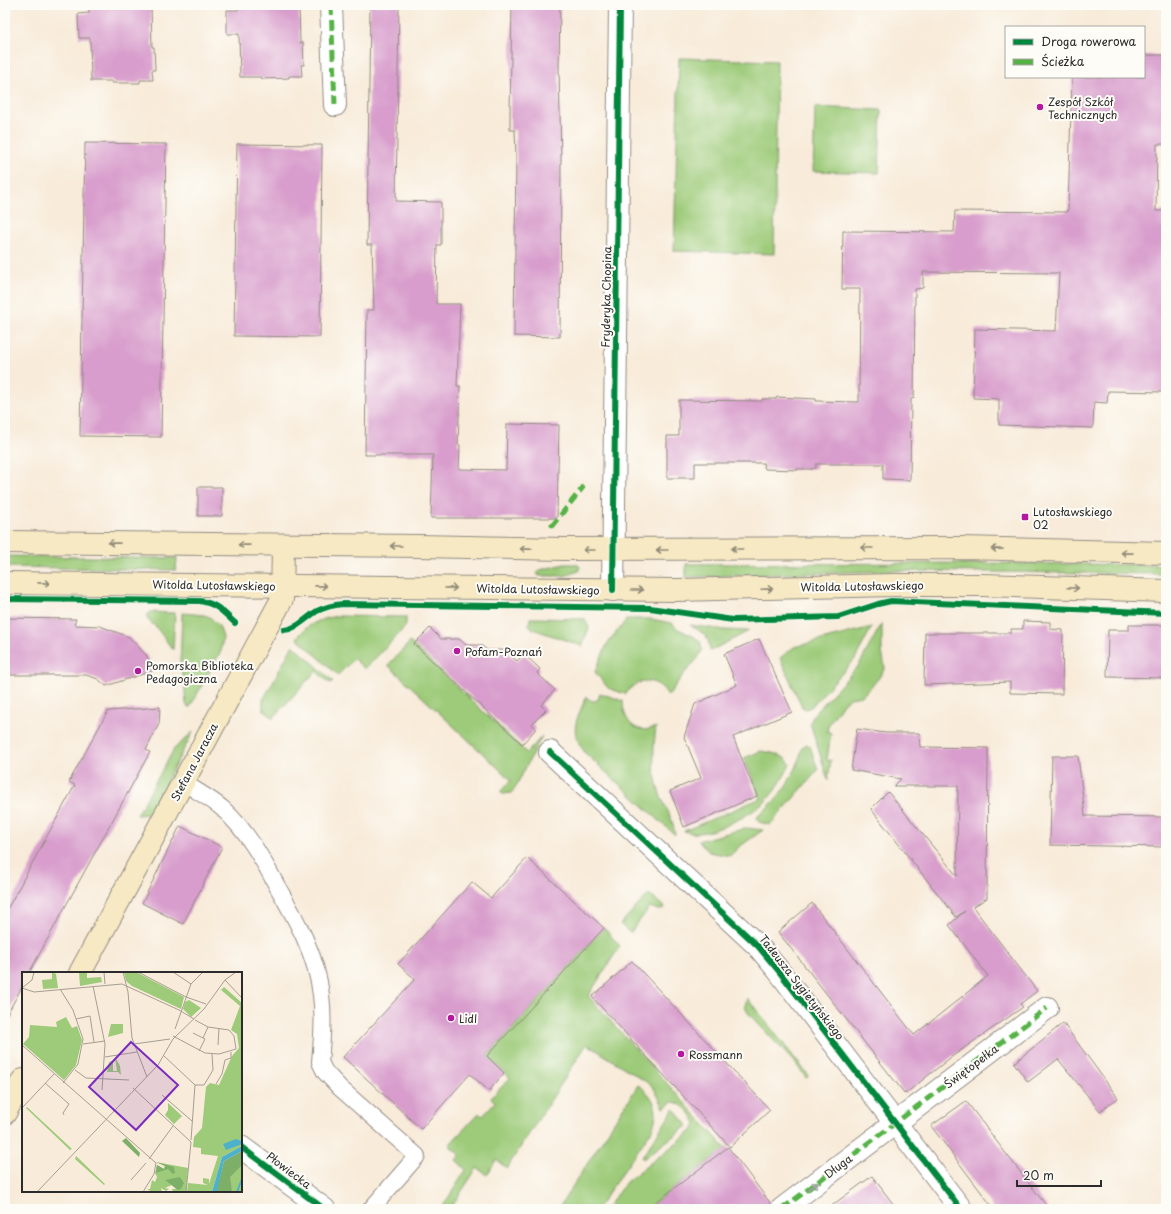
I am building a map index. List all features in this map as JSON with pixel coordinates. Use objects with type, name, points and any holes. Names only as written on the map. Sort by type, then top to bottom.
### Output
[{"type":"main road","points":[[5,542],[613,550],[962,548],[1166,554]]},
{"type":"main road","name":"Stefana Jaracza","points":[[81,972],[282,600],[283,545]]},
{"type":"main road","name":"Witolda Lutosławskiego","points":[[5,582],[613,590],[744,589],[893,585],[983,585],[1166,591]]},
{"type":"main road","points":[[5,1113],[22,1082]]},
{"type":"street","points":[[331,5],[335,105]]},
{"type":"street","name":"Fryderyka Chopina","points":[[613,590],[620,5]]},
{"type":"street","name":"Tadeusza Sygietyńskiego","points":[[550,752],[758,946],[961,1209]]},
{"type":"street","name":"Świętopełka","points":[[895,1123],[1047,1008]]},
{"type":"street","name":"Długa","points":[[782,1209],[895,1123]]},
{"type":"street","name":"Płowiecka","points":[[242,1148],[324,1209]]},
{"type":"lane","points":[[183,782],[221,808],[240,826],[262,860],[304,938],[313,961],[321,994],[323,1020],[320,1062],[322,1067],[340,1088],[417,1156],[371,1209]]},
{"type":"green space","points":[[679,58],[777,61],[774,254],[674,251]]},
{"type":"green space","points":[[815,107],[881,110],[879,173],[813,171]]},
{"type":"green space","points":[[5,556],[177,558],[176,570],[5,567]]},
{"type":"green space","points":[[982,563],[1166,565],[1166,574],[894,571],[686,577],[686,564]]},
{"type":"green space","points":[[565,564],[577,564],[580,567],[579,571],[564,576],[539,576],[537,574],[540,570]]},
{"type":"green space","points":[[149,612],[175,613],[173,650],[156,627],[148,620],[147,616]]},
{"type":"green space","points":[[182,613],[210,617],[219,626],[223,637],[221,651],[190,707],[186,704],[184,680],[180,667]]},
{"type":"green space","points":[[337,616],[406,617],[406,626],[365,669],[354,659],[338,675],[297,638],[305,629],[314,623]]},
{"type":"green space","points":[[530,618],[585,619],[589,628],[582,646],[533,629],[529,625]]},
{"type":"green space","points":[[627,619],[651,619],[672,623],[678,629],[700,641],[702,650],[698,658],[683,675],[668,696],[659,685],[653,682],[641,682],[625,694],[608,688],[595,672],[607,644]]},
{"type":"green space","points":[[882,623],[882,652],[885,668],[878,679],[862,696],[850,698],[844,702],[829,724],[827,731],[831,733],[827,760],[831,760],[828,780],[810,723],[814,714],[859,665]]},
{"type":"green space","points":[[690,625],[724,630],[749,631],[710,651],[707,638]]},
{"type":"green space","points":[[872,627],[855,659],[811,707],[806,709],[802,707],[780,658],[794,647]]},
{"type":"green space","points":[[410,642],[527,753],[542,736],[514,790],[511,793],[503,794],[500,792],[511,780],[388,665]]},
{"type":"green space","points":[[293,645],[333,681],[330,683],[316,671],[273,718],[263,709],[263,700]]},
{"type":"green space","points":[[600,693],[623,701],[625,715],[632,725],[642,730],[656,727],[654,751],[655,775],[661,797],[673,823],[675,835],[586,754],[580,746],[575,732],[579,713],[586,697],[592,701],[598,700]]},
{"type":"green space","points":[[193,732],[149,814],[137,815],[174,749]]},
{"type":"green space","points":[[805,744],[810,746],[818,770],[770,825],[759,822],[757,819],[758,816],[784,789],[796,767],[802,748]]},
{"type":"green space","points":[[761,751],[781,756],[790,764],[780,783],[767,800],[751,813],[715,830],[693,833],[684,831],[761,798],[744,758]]},
{"type":"green space","points":[[746,828],[763,830],[739,847],[730,856],[709,852],[698,841]]},
{"type":"green space","points":[[649,894],[665,908],[658,910],[650,907],[630,933],[620,924]]},
{"type":"green space","points":[[604,928],[620,946],[588,996],[730,1153],[715,1157],[647,1209],[606,1209],[626,1182],[693,1130],[696,1124],[690,1113],[680,1104],[672,1102],[664,1108],[651,1085],[587,1044],[507,1168],[496,1160],[487,1175],[477,1168],[450,1209],[441,1209],[466,1170],[456,1160],[460,1155],[449,1145],[479,1113],[482,1116],[495,1102],[491,1098],[510,1078],[487,1056]]},
{"type":"green space","points":[[747,998],[809,1076],[806,1078],[796,1064],[748,1013],[745,1007]]},
{"type":"green space","points":[[638,1085],[649,1095],[655,1106],[655,1119],[650,1133],[597,1209],[558,1209]]},
{"type":"green space","points":[[674,1109],[687,1124],[687,1126],[643,1159],[642,1157]]},
{"type":"building","points":[[89,5],[151,5],[152,47],[154,47],[155,70],[152,70],[153,80],[140,80],[140,83],[91,81],[90,38],[79,38],[78,14],[89,13]]},
{"type":"building","points":[[238,5],[299,5],[300,43],[303,42],[304,65],[301,65],[302,76],[261,79],[261,77],[240,77],[239,34],[227,34],[227,10],[238,10]]},
{"type":"building","points":[[370,5],[399,5],[396,201],[441,202],[441,245],[437,245],[436,304],[460,304],[457,386],[460,386],[458,445],[460,445],[459,469],[506,470],[507,424],[559,425],[557,518],[431,518],[433,455],[365,455],[367,310],[374,310],[372,245],[367,245]]},
{"type":"building","points":[[512,5],[560,5],[560,337],[514,336],[516,157],[515,130],[510,130]]},
{"type":"building","points":[[1145,55],[1166,55],[1166,144],[1157,144],[1156,211],[1166,211],[1166,392],[1108,391],[1107,403],[1094,402],[1093,428],[999,425],[999,399],[973,398],[975,329],[1056,331],[1059,273],[923,272],[923,288],[915,289],[914,398],[911,399],[910,480],[883,479],[883,464],[816,464],[816,468],[813,469],[797,469],[798,470],[765,469],[763,463],[695,463],[695,478],[667,478],[667,436],[679,436],[679,400],[762,401],[762,399],[776,399],[777,397],[816,399],[816,401],[859,402],[860,289],[842,289],[843,231],[954,232],[955,211],[1067,212],[1072,78],[1145,78]]},
{"type":"building","points":[[85,143],[166,144],[161,437],[80,436]]},
{"type":"building","points":[[237,144],[322,145],[320,337],[234,336]]},
{"type":"building","points":[[198,487],[222,487],[222,516],[198,516]]},
{"type":"building","points":[[5,618],[76,619],[74,625],[100,626],[129,637],[146,655],[155,670],[106,686],[98,679],[86,675],[5,675]]},
{"type":"building","points":[[1023,621],[1050,622],[1050,629],[1063,630],[1062,694],[1010,693],[1010,682],[924,685],[925,633],[1011,633],[1011,629],[1023,629]]},
{"type":"building","points":[[1129,625],[1166,625],[1166,678],[1107,677],[1108,630],[1129,630]]},
{"type":"building","points":[[430,628],[441,639],[459,639],[466,645],[481,645],[487,650],[504,650],[517,661],[524,654],[540,669],[537,673],[555,690],[541,705],[546,710],[532,724],[536,729],[522,744],[414,644]]},
{"type":"building","points":[[759,639],[792,712],[733,737],[757,796],[684,827],[670,791],[701,778],[684,737],[695,704],[737,685],[724,654]]},
{"type":"building","points":[[160,707],[159,724],[146,750],[150,752],[30,972],[22,972],[22,987],[5,1018],[5,913],[75,785],[69,782],[108,711]]},
{"type":"building","points":[[857,729],[886,733],[919,733],[920,747],[988,748],[987,898],[973,907],[1037,991],[1020,1004],[1023,1007],[950,1058],[905,1094],[778,932],[812,903],[914,1035],[988,976],[949,925],[965,911],[956,917],[871,809],[888,792],[957,876],[958,786],[894,786],[901,779],[851,770]]},
{"type":"building","points":[[1052,756],[1078,756],[1085,816],[1166,817],[1166,847],[1050,845]]},
{"type":"building","points":[[180,826],[222,847],[183,924],[142,903]]},
{"type":"building","name":"Lidl","points":[[527,858],[604,928],[487,1056],[504,1073],[489,1091],[470,1074],[421,1129],[343,1057],[415,979],[398,964],[472,882],[491,898]]},
{"type":"building","name":"Rossmann","points":[[632,961],[770,1110],[730,1147],[592,997]]},
{"type":"building","points":[[1063,1023],[1118,1098],[1100,1111],[1058,1059],[1028,1082],[1014,1063]]},
{"type":"building","points":[[966,1101],[1049,1209],[994,1209],[931,1126]]},
{"type":"building","points":[[728,1147],[771,1204],[770,1209],[647,1209]]},
{"type":"building","points":[[872,1176],[897,1209],[827,1209]]},
{"type":"marked path","points":[[331,5],[335,105]]},
{"type":"marked path","points":[[551,527],[584,486]]},
{"type":"marked path","points":[[782,1209],[1047,1008]]},
{"type":"cycle path","points":[[613,590],[620,5]]},
{"type":"cycle path","points":[[5,599],[200,601],[215,606],[235,623]]},
{"type":"cycle path","points":[[284,630],[293,628],[317,611],[330,606],[342,604],[650,608],[733,620],[838,617],[891,601],[1166,613]]},
{"type":"cycle path","points":[[550,752],[758,946],[961,1209]]},
{"type":"cycle path","points":[[242,1148],[324,1209]]},
{"type":"place","name":"Zespół Szkół Technicznych","points":[[1040,107]]},
{"type":"place","name":"Lutosławskiego 02","points":[[1025,517]]},
{"type":"place","name":"Pofam-Poznań","points":[[457,651]]},
{"type":"place","name":"Pomorska Biblioteka Pedagogiczna","points":[[138,671]]},
{"type":"place","name":"Lidl","points":[[451,1018]]},
{"type":"place","name":"Rossmann","points":[[681,1054]]}]
